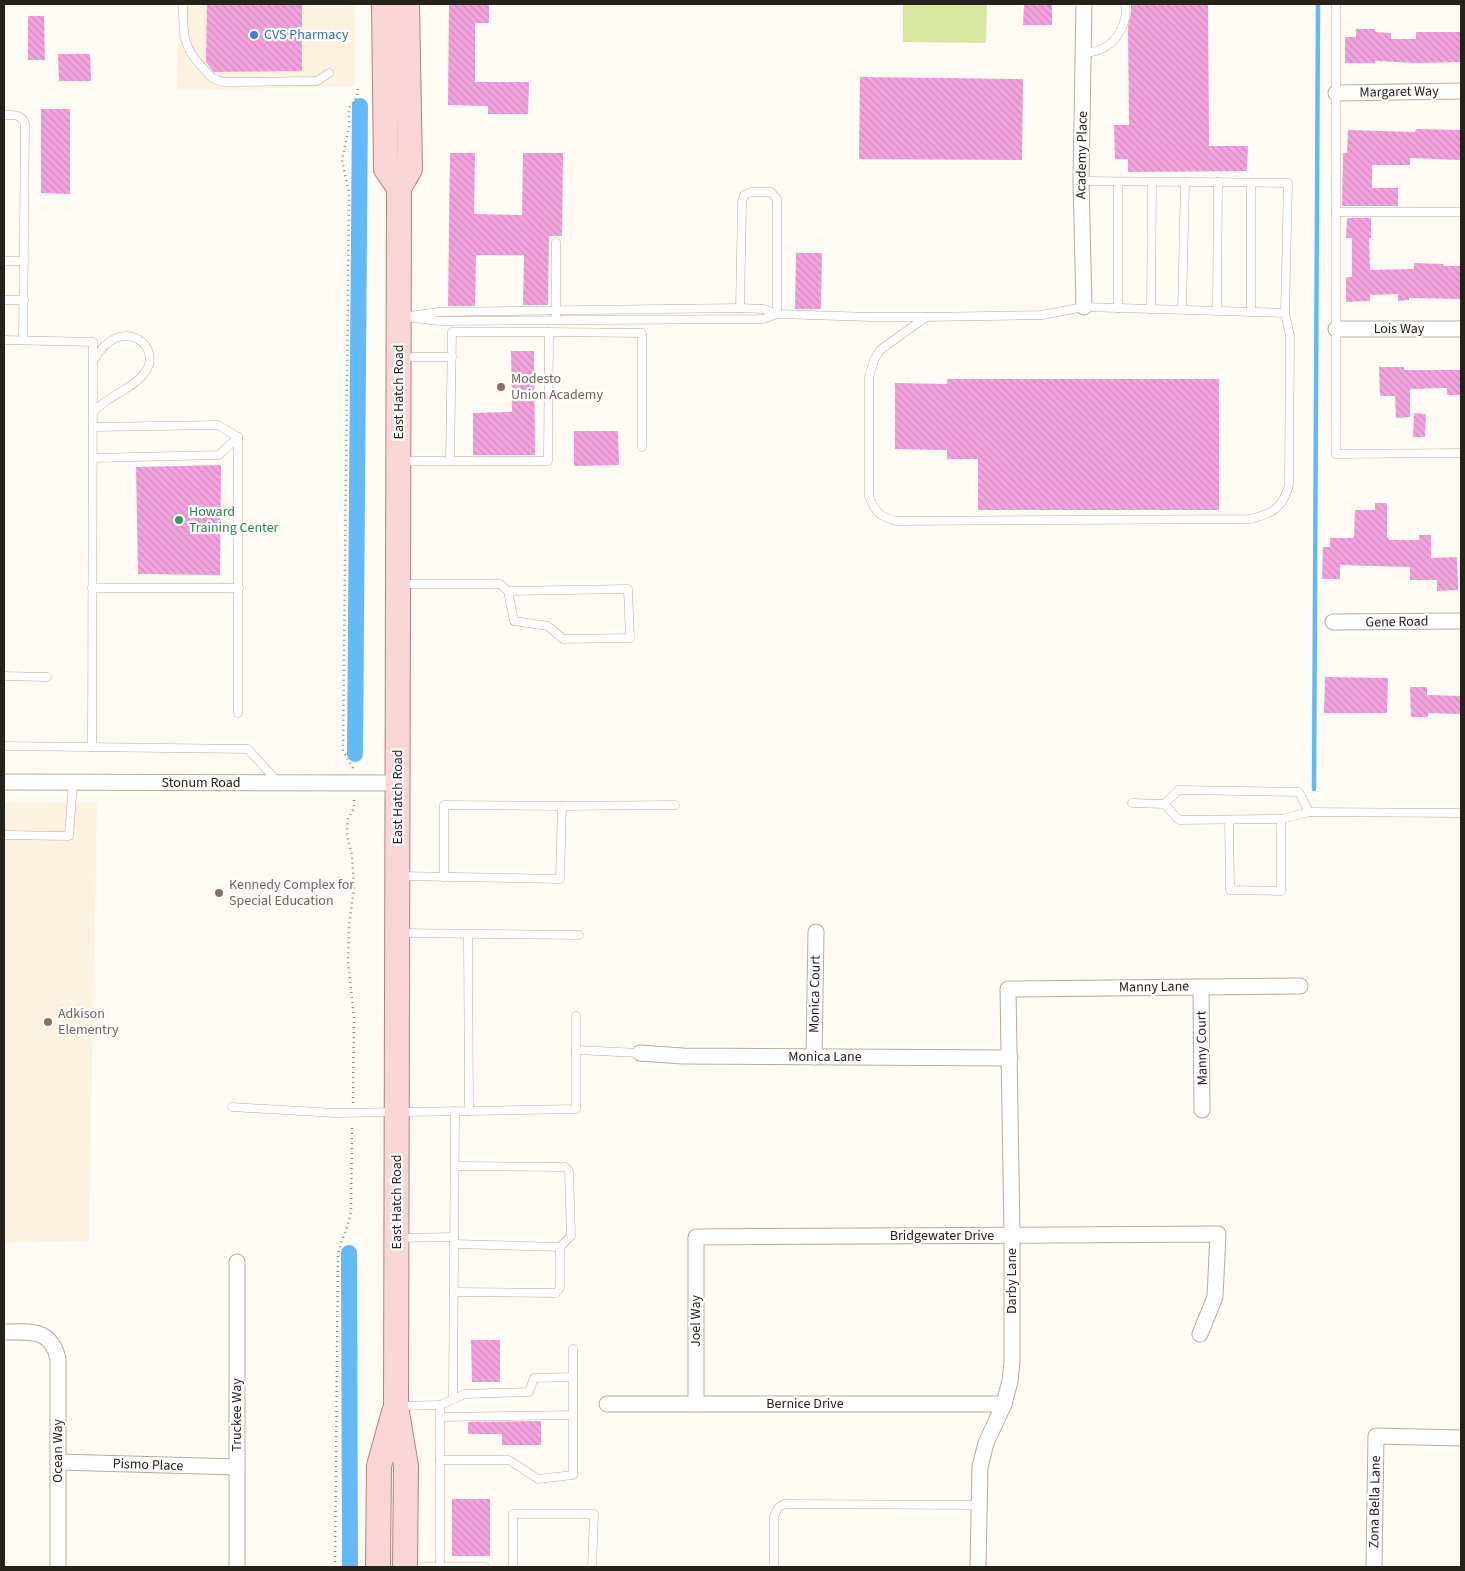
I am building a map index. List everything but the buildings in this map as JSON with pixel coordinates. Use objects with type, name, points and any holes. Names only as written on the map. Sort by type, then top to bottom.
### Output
[{"type":"main road","points":[[384,4],[386,169],[399,188]]},
{"type":"main road","name":"East Hatch Road","points":[[405,1567],[406,1466],[396,1406],[396,1238],[399,188],[410,169],[407,4]]},
{"type":"main road","name":"East Hatch Road","points":[[378,1567],[379,1466],[396,1406]]},
{"type":"street","name":"Academy Place","points":[[1084,4],[1081,181],[1084,307]]},
{"type":"street","name":"Margaret Way","points":[[1336,93],[1461,91]]},
{"type":"street","name":"Lois Way","points":[[1336,329],[1461,330]]},
{"type":"street","name":"Gene Road","points":[[1334,622],[1461,621]]},
{"type":"street","name":"Stonum Road","points":[[4,782],[397,783]]},
{"type":"street","name":"Monica Court","points":[[814,1057],[816,932]]},
{"type":"street","name":"Manny Lane","points":[[1008,989],[1300,986]]},
{"type":"street","name":"Manny Court","points":[[1201,987],[1202,1110]]},
{"type":"street","name":"Darby Lane","points":[[978,1567],[980,1467],[986,1443],[1004,1404],[1010,1381],[1012,1361],[1008,989]]},
{"type":"street","name":"Monica Lane","points":[[640,1053],[683,1056],[1010,1058]]},
{"type":"street","name":"Bridgewater Drive","points":[[696,1237],[1218,1234],[1216,1297],[1200,1334]]},
{"type":"street","name":"Joel Way","points":[[696,1237],[696,1404]]},
{"type":"street","name":"Truckee Way","points":[[237,1262],[237,1567]]},
{"type":"street","name":"Ocean Way","points":[[4,1332],[34,1332],[48,1338],[54,1345],[58,1359],[58,1567]]},
{"type":"street","name":"Bernice Drive","points":[[607,1404],[1004,1404]]},
{"type":"street","name":"Zona Bella Lane","points":[[1374,1567],[1376,1436],[1461,1438]]},
{"type":"street","name":"Pismo Place","points":[[58,1462],[237,1467]]},
{"type":"lane","points":[[184,4],[183,33],[189,52],[214,80],[225,82],[317,81],[329,73]]},
{"type":"lane","points":[[1084,52],[1092,53],[1106,47],[1117,37],[1124,24],[1125,4]]},
{"type":"lane","points":[[1336,4],[1336,454],[1461,453]]},
{"type":"lane","points":[[4,115],[17,115],[23,118],[26,123],[23,340]]},
{"type":"lane","points":[[926,317],[880,350],[874,360],[869,377],[869,496],[873,508],[885,518],[898,521],[1250,519],[1267,515],[1278,506],[1286,496],[1290,486],[1290,336],[1285,312],[1288,183],[1081,181]]},
{"type":"lane","points":[[1118,182],[1118,308]]},
{"type":"lane","points":[[1151,309],[1152,182]]},
{"type":"lane","points":[[1182,309],[1186,182]]},
{"type":"lane","points":[[1217,310],[1218,182]]},
{"type":"lane","points":[[1251,183],[1251,312]]},
{"type":"lane","points":[[740,308],[742,202],[744,195],[751,192],[771,192],[777,199],[777,314]]},
{"type":"lane","points":[[1336,212],[1461,212]]},
{"type":"lane","points":[[556,242],[556,320]]},
{"type":"lane","points":[[4,261],[24,261]]},
{"type":"lane","points":[[4,300],[24,300]]},
{"type":"lane","points":[[399,317],[439,312],[740,308],[764,309],[777,314],[871,317],[1042,315],[1084,307],[1285,312]]},
{"type":"lane","points":[[399,317],[440,321],[763,319],[777,314]]},
{"type":"lane","points":[[450,461],[452,332],[642,333],[642,447]]},
{"type":"lane","points":[[398,461],[548,461],[549,332]]},
{"type":"lane","points":[[93,362],[105,344],[121,336],[137,338],[144,342],[148,351],[149,362],[147,371],[135,383],[93,412]]},
{"type":"lane","points":[[4,340],[93,342],[92,747]]},
{"type":"lane","points":[[399,357],[452,357]]},
{"type":"lane","points":[[93,427],[218,425],[238,437]]},
{"type":"lane","points":[[93,458],[219,455],[238,437]]},
{"type":"lane","points":[[238,437],[238,713]]},
{"type":"lane","points":[[398,584],[500,584],[508,591],[514,621],[548,626],[563,639],[630,638],[628,589],[508,591]]},
{"type":"lane","points":[[92,588],[239,588]]},
{"type":"lane","points":[[4,676],[47,677]]},
{"type":"lane","points":[[4,746],[248,749],[278,783]]},
{"type":"lane","points":[[4,835],[69,836],[73,782]]},
{"type":"lane","points":[[1132,803],[1164,804],[1179,790],[1299,792],[1309,812]]},
{"type":"lane","points":[[1164,804],[1179,820],[1281,819],[1309,812],[1461,813]]},
{"type":"lane","points":[[444,877],[444,805],[675,805]]},
{"type":"lane","points":[[398,876],[560,879],[562,806]]},
{"type":"lane","points":[[1229,820],[1230,890],[1281,891],[1281,819]]},
{"type":"lane","points":[[398,933],[579,935]]},
{"type":"lane","points":[[468,934],[469,1111]]},
{"type":"lane","points":[[232,1106],[353,1113],[576,1109],[576,1016]]},
{"type":"lane","points":[[576,1050],[640,1053]]},
{"type":"lane","points":[[453,1399],[455,1111]]},
{"type":"lane","points":[[454,1292],[556,1293],[560,1288],[560,1247],[570,1236],[570,1171],[565,1167],[455,1166]]},
{"type":"lane","points":[[396,1238],[560,1247]]},
{"type":"lane","points":[[440,1460],[509,1460],[538,1479],[572,1476],[573,1349]]},
{"type":"lane","points":[[396,1406],[440,1406],[465,1394],[529,1392],[534,1378],[573,1376]]},
{"type":"lane","points":[[440,1406],[440,1567]]},
{"type":"lane","points":[[440,1417],[572,1415]]},
{"type":"lane","points":[[774,1567],[774,1516],[778,1508],[784,1504],[979,1505]]},
{"type":"lane","points":[[513,1567],[513,1514],[594,1514],[592,1567]]},
{"type":"lane","points":[[424,1567],[485,1567]]},
{"type":"path","points":[[335,1567],[338,1255],[340,1242],[350,1221],[351,1211],[354,1018],[348,961],[349,926],[354,888],[352,855],[347,827],[348,818],[354,808],[353,769],[343,751],[349,193],[342,160],[349,127],[349,108],[357,97],[358,87]]},
{"type":"shaded area","points":[[179,4],[355,4],[355,86],[177,91]]},
{"type":"shaded area","name":"Adkison Elementry","points":[[4,802],[97,803],[89,1241],[4,1243]]},
{"type":"green space","points":[[903,4],[987,4],[986,43],[903,42]]},
{"type":"waterway","points":[[1314,789],[1318,4]]},
{"type":"waterway","points":[[355,754],[360,106]]},
{"type":"waterway","points":[[349,1253],[350,1567]]},
{"type":"place","name":"CVS Pharmacy","points":[[254,35]]},
{"type":"place","name":"Modesto Union Academy","points":[[501,387]]},
{"type":"place","name":"Howard Training Center","points":[[179,520]]},
{"type":"place","name":"Kennedy Complex for Special Education","points":[[219,893]]},
{"type":"place","name":"Adkison Elementry","points":[[48,1022]]}]
